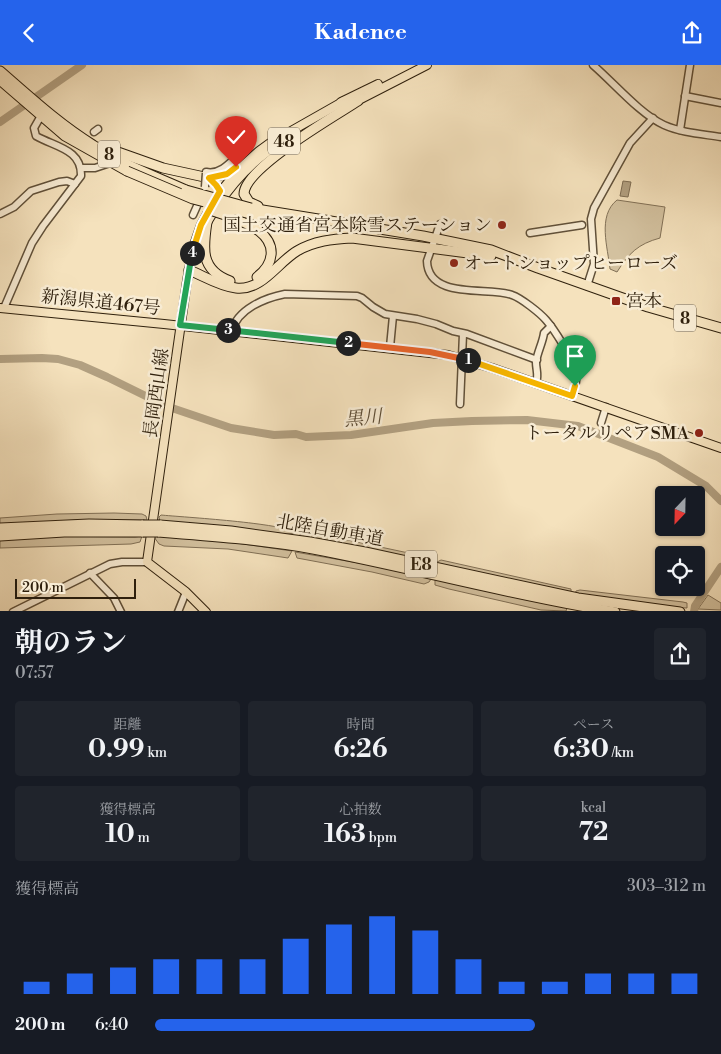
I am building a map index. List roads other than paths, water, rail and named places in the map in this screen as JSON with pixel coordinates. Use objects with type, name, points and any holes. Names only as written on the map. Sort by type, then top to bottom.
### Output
[{"type":"highway","name":"8","points":[[0,71],[39,112],[66,135],[121,157],[127,171],[193,199],[432,243],[491,256],[557,275],[648,307],[721,328]]},
{"type":"highway","name":"8","points":[[0,81],[23,96]]},
{"type":"highway","points":[[358,101],[288,146],[267,163],[246,184],[245,197],[249,202],[258,205],[341,217],[394,228],[413,235]]},
{"type":"highway","name":"8","points":[[39,112],[186,190],[251,211],[413,235],[432,243],[491,250],[538,269]]},
{"type":"highway","points":[[121,157],[207,179]]},
{"type":"highway","points":[[127,171],[141,180],[182,199],[258,229],[271,245],[272,255],[268,266],[262,273],[248,282],[234,282],[225,279],[209,266],[204,250],[207,222]]},
{"type":"highway","points":[[189,268],[227,285],[243,287],[259,282],[296,252],[329,239],[352,238],[432,243]]},
{"type":"highway","name":"北陸自動車道","points":[[0,529],[89,524],[159,529],[231,531],[365,552],[578,599],[680,611]]},
{"type":"highway","name":"北陸自動車道","points":[[0,536],[143,528]]},
{"type":"highway","name":"北陸自動車道","points":[[159,529],[311,549],[374,561],[536,598],[615,611]]},
{"type":"main road","name":"48","points":[[207,179],[227,174],[273,137],[416,65]]},
{"type":"main road","name":"48","points":[[189,268],[207,222],[218,205],[243,173],[268,151],[314,124],[427,65]]},
{"type":"main road","name":"長岡西山線","points":[[147,562],[189,268],[201,225],[220,191],[239,169],[270,143],[344,101]]},
{"type":"main road","points":[[207,179],[216,185],[220,191],[218,205]]},
{"type":"main road","name":"新潟県道467号","points":[[2,308],[390,347],[461,358],[721,448]]},
{"type":"main road","points":[[147,562],[206,611]]},
{"type":"street","points":[[593,65],[662,124],[680,130],[721,137]]},
{"type":"street","points":[[680,130],[690,65]]},
{"type":"street","points":[[685,96],[721,103]]},
{"type":"street","points":[[2,308],[32,243],[81,175],[79,161],[73,154],[36,136],[34,128],[39,112]]},
{"type":"street","points":[[583,284],[594,264],[591,219],[594,208],[612,179],[630,143],[653,118]]},
{"type":"street","points":[[193,215],[207,179],[206,172],[220,171],[247,147],[248,149]]},
{"type":"street","points":[[81,168],[95,168],[121,157]]},
{"type":"street","points":[[0,214],[14,207],[31,191],[59,182],[67,181],[75,184]]},
{"type":"street","points":[[440,224],[432,243],[428,266],[432,276],[452,288],[462,291],[490,291],[514,295],[545,319],[551,326],[574,367],[576,382],[572,396]]},
{"type":"street","points":[[530,233],[582,225]]},
{"type":"street","points":[[232,331],[238,318],[252,307],[270,298],[285,295],[357,296],[385,314],[417,319],[468,334],[536,361]]},
{"type":"street","points":[[390,347],[393,316]]},
{"type":"street","points":[[536,383],[539,374],[536,361],[544,333],[551,326]]},
{"type":"street","points":[[460,404],[463,334]]},
{"type":"street","points":[[602,423],[606,407]]},
{"type":"street","points":[[13,611],[110,563],[147,562]]},
{"type":"street","points":[[90,573],[114,598],[121,611]]},
{"type":"street","points":[[178,611],[186,593]]},
{"type":"waterway","points":[[0,122],[82,65]]},
{"type":"waterway","name":"黒川","points":[[0,359],[58,359],[80,365],[166,406],[231,428],[274,435],[296,434],[306,437],[351,435],[433,423],[472,421],[527,420],[578,426],[658,457],[706,486],[721,501]]},
{"type":"waterway","points":[[694,611],[695,606],[721,567]]},
{"type":"place","name":"国土交通省宮本除雪ステーション","points":[[502,225]]},
{"type":"place","name":"オートショップヒーローズ","points":[[454,263]]},
{"type":"place","name":"宮本","points":[[616,301]]},
{"type":"place","name":"トータルリペアSMA","points":[[699,433]]}]
